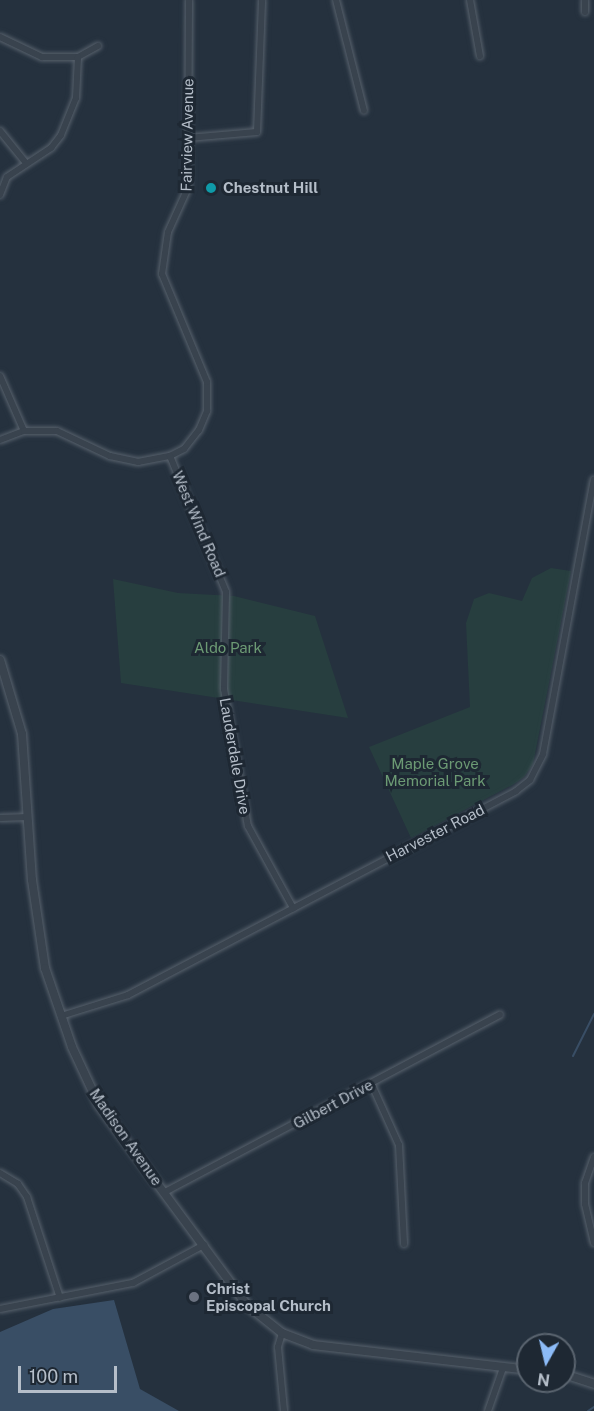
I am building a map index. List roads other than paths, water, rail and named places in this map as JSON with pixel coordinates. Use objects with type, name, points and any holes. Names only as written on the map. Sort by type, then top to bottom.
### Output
[{"type":"street","name":"Fairview Avenue","points":[[0,440],[24,432],[57,431],[74,435],[110,456],[138,462],[170,456],[184,449],[199,430],[208,398],[198,356],[162,274],[168,232],[188,188],[189,0]]},
{"type":"street","points":[[188,138],[257,132],[262,0]]},
{"type":"street","points":[[336,0],[364,111]]},
{"type":"street","points":[[585,0],[585,12]]},
{"type":"street","points":[[472,1],[480,56]]},
{"type":"street","points":[[0,37],[42,57],[78,57],[98,46]]},
{"type":"street","points":[[0,195],[7,177],[51,148],[71,118],[78,57]]},
{"type":"street","points":[[0,131],[26,163]]},
{"type":"street","points":[[0,376],[24,432]]},
{"type":"street","name":"West Wind Road","points":[[170,456],[226,592]]},
{"type":"street","name":"Harvester Road","points":[[61,1016],[128,995],[516,791],[530,780],[543,754],[594,480]]},
{"type":"street","name":"Lauderdale Drive","points":[[226,592],[224,689],[248,826],[292,908]]},
{"type":"street","name":"Madison Avenue","points":[[0,660],[21,734],[37,919],[45,968],[61,1016],[99,1104],[247,1305],[282,1333],[339,1349],[516,1369]]},
{"type":"street","points":[[0,818],[28,817]]},
{"type":"street","name":"Gilbert Drive","points":[[165,1192],[500,1015]]},
{"type":"street","points":[[371,1083],[399,1145],[404,1244]]},
{"type":"street","points":[[594,1157],[585,1183],[585,1204],[594,1243]]},
{"type":"street","points":[[0,1173],[18,1184],[27,1197],[60,1298]]},
{"type":"street","points":[[0,1308],[133,1283],[204,1244]]},
{"type":"street","points":[[282,1333],[279,1347],[284,1411]]},
{"type":"street","points":[[488,1411],[503,1368]]},
{"type":"street","points":[[576,1378],[593,1383]]},
{"type":"water","points":[[114,1300],[140,1389],[179,1411],[0,1411],[0,1332],[53,1309]]},
{"type":"waterway","points":[[573,1056],[594,1014]]},
{"type":"waterway","points":[[588,1411],[594,1407]]},
{"type":"place","name":"Chestnut Hill","points":[[211,188]]},
{"type":"place","name":"Christ Episcopal Church","points":[[194,1297]]},
{"type":"park label","name":"Aldo Park","points":[[228,648]]},
{"type":"park label","name":"Maple Grove Memorial Park","points":[[435,772]]}]
